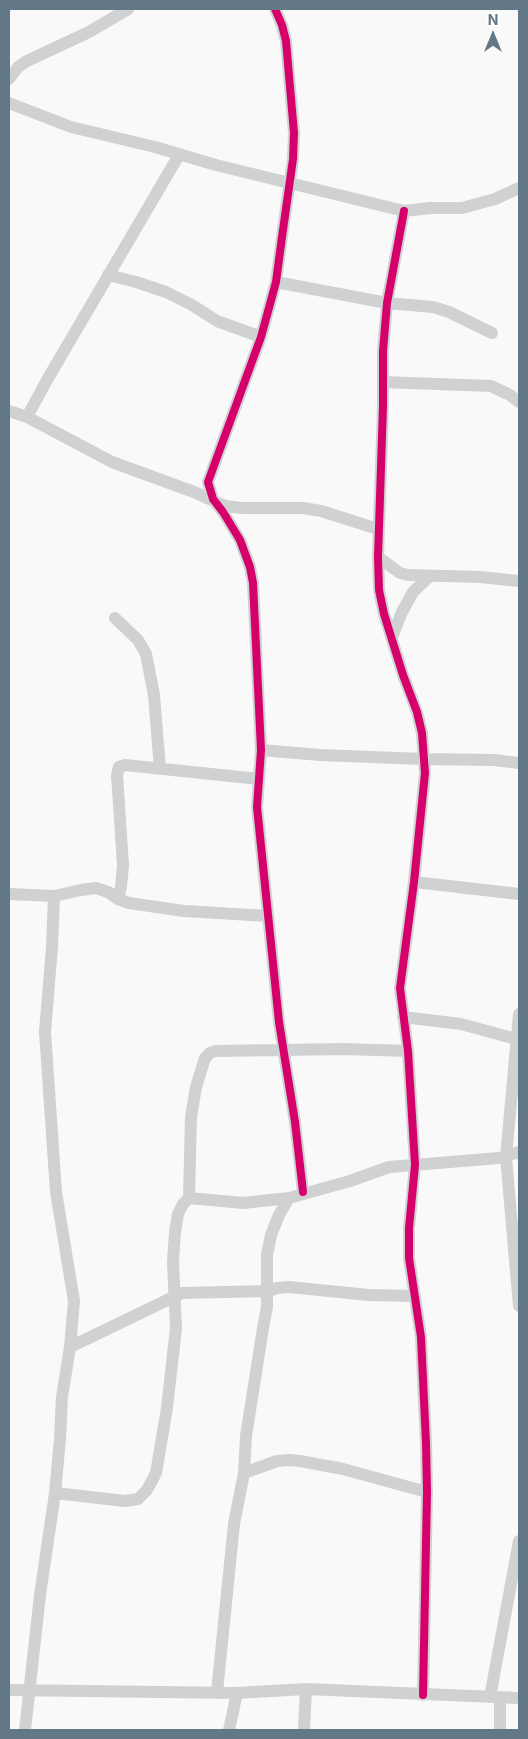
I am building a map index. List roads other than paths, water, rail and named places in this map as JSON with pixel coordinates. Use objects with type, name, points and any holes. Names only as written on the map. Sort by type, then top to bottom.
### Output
[{"type":"street","points":[[9,79],[18,67],[27,61],[89,32],[128,9]]},
{"type":"street","points":[[275,9],[286,41],[290,72],[294,133],[290,182],[276,282],[261,337],[209,477],[209,488],[213,499],[240,540],[250,567],[261,750],[257,808],[279,1022],[303,1192]]},
{"type":"street","points":[[11,106],[71,127],[97,132],[179,155],[404,212],[430,208],[462,208],[495,199],[519,188]]},
{"type":"street","points":[[27,417],[179,155]]},
{"type":"street","points":[[404,212],[387,302],[383,351],[378,557],[379,590],[384,614],[417,712],[422,733],[425,773],[414,882],[400,988],[408,1050],[415,1165],[409,1228],[409,1258],[421,1337],[427,1492],[423,1695]]},
{"type":"street","points":[[108,275],[166,292],[192,305],[217,321],[261,337]]},
{"type":"street","points":[[276,282],[441,310],[463,318],[492,334]]},
{"type":"street","points":[[383,382],[491,386],[510,395],[519,402]]},
{"type":"street","points":[[9,411],[27,417],[112,462],[213,499],[225,506],[233,508],[303,508],[321,511],[378,529]]},
{"type":"street","points":[[378,557],[400,573],[408,575],[480,577],[519,582]]},
{"type":"street","points":[[392,637],[402,612],[413,592],[430,576]]},
{"type":"street","points":[[115,618],[138,640],[146,654],[154,695],[160,769]]},
{"type":"street","points":[[261,750],[320,755],[494,760],[519,763]]},
{"type":"street","points":[[118,899],[123,865],[117,775],[119,767],[125,765],[259,779]]},
{"type":"street","points":[[414,882],[519,894]]},
{"type":"street","points":[[9,894],[54,896],[96,888],[129,903],[184,912],[268,916]]},
{"type":"street","points":[[25,1730],[40,1595],[55,1493],[62,1397],[70,1347],[74,1301],[56,1192],[45,1032],[54,896]]},
{"type":"street","points":[[519,1014],[506,1157],[519,1306]]},
{"type":"street","points":[[403,1016],[461,1024],[516,1040]]},
{"type":"street","points":[[55,1493],[125,1501],[138,1499],[147,1490],[156,1473],[168,1408],[176,1328],[173,1262],[175,1232],[178,1214],[183,1204],[189,1198],[191,1117],[196,1087],[205,1058],[215,1051],[408,1050]]},
{"type":"street","points":[[189,1198],[243,1203],[289,1198],[303,1192],[350,1181],[389,1167],[506,1157],[519,1152]]},
{"type":"street","points":[[218,1692],[231,1553],[244,1473],[246,1436],[267,1306],[266,1265],[269,1245],[279,1215],[289,1198]]},
{"type":"street","points":[[70,1347],[182,1293],[268,1291],[277,1288],[289,1288],[369,1295],[414,1296]]},
{"type":"street","points":[[244,1473],[277,1461],[300,1460],[343,1469],[427,1492]]},
{"type":"street","points":[[500,1730],[495,1698],[519,1542]]},
{"type":"street","points":[[304,1730],[306,1689]]},
{"type":"street","points":[[9,1690],[237,1693],[306,1689],[519,1698]]},
{"type":"street","points":[[229,1730],[237,1693]]}]
